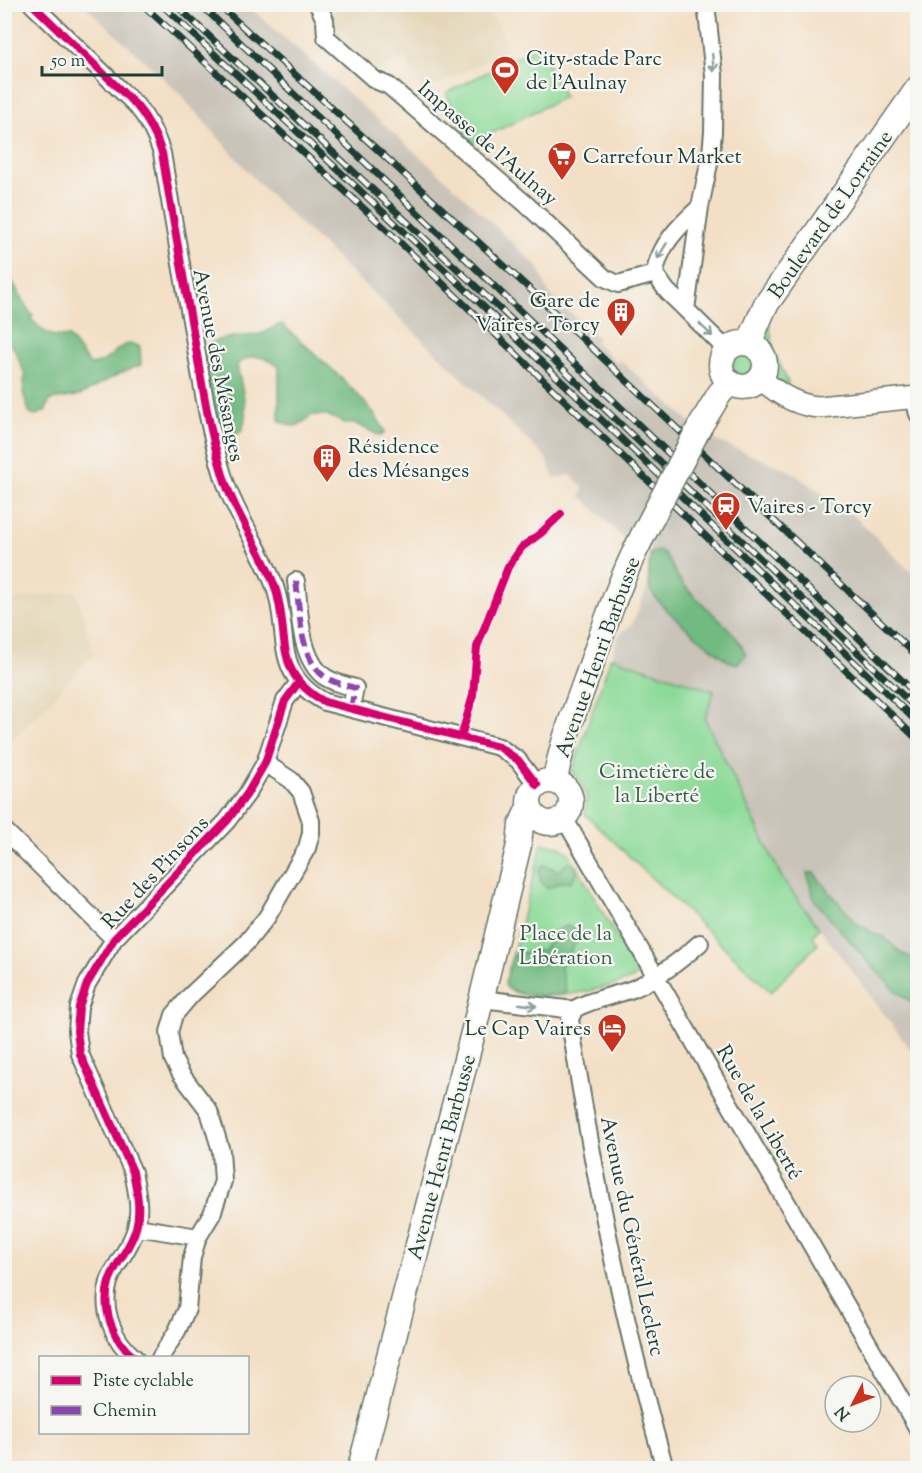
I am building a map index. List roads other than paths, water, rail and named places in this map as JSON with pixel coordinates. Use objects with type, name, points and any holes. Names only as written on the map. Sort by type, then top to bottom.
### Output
[{"type":"main road","name":"Boulevard de Lorraine","points":[[738,346],[918,88]]},
{"type":"main road","points":[[738,346],[760,350],[764,356],[765,369],[761,379],[752,386],[746,387],[730,383],[723,375],[721,361],[738,346]]},
{"type":"main road","name":"Avenue Henri Barbusse","points":[[360,1468],[482,999],[519,845],[546,816],[529,795],[546,783],[563,743],[623,575],[700,426],[720,393],[730,383]]},
{"type":"main road","points":[[546,783],[566,788],[571,800],[569,812],[546,816]]},
{"type":"street","name":"Avenue des Mésanges","points":[[32,4],[136,105],[146,117],[158,142],[206,410],[218,459],[235,504],[274,587],[282,622],[286,657],[298,682],[325,702],[500,747],[546,783]]},
{"type":"street","name":"Impasse de l'Aulnay","points":[[323,4],[319,7],[325,20],[326,36],[375,80],[389,86],[527,205],[605,278],[618,284],[655,274]]},
{"type":"street","points":[[686,310],[700,207],[711,154],[714,109],[714,75],[706,4]]},
{"type":"street","points":[[700,207],[682,224],[662,250],[657,260],[655,274],[660,283],[686,310],[738,346]]},
{"type":"street","points":[[761,379],[778,393],[807,407],[916,403]]},
{"type":"street","points":[[296,581],[308,656],[323,676],[334,682],[356,688],[351,708]]},
{"type":"street","name":"Rue des Pinsons","points":[[133,1356],[119,1340],[111,1325],[107,1296],[110,1281],[132,1241],[139,1210],[133,1172],[80,1054],[76,1031],[79,1007],[87,984],[114,939],[227,821],[247,794],[265,763],[285,701],[298,682]]},
{"type":"street","points":[[161,1356],[187,1309],[192,1257],[198,1237],[219,1197],[223,1181],[221,1151],[209,1111],[181,1074],[173,1059],[169,1032],[174,1015],[191,995],[246,944],[267,917],[307,848],[311,833],[311,821],[301,792],[291,780],[265,763]]},
{"type":"street","name":"Rue de la Liberté","points":[[546,816],[655,977],[918,1429]]},
{"type":"street","points":[[4,830],[114,939]]},
{"type":"street","points":[[482,999],[574,1010],[582,1005],[622,993],[655,977],[700,943]]},
{"type":"street","name":"Avenue du Général Leclerc","points":[[574,1010],[570,1019],[600,1208],[620,1300],[664,1468]]},
{"type":"street","points":[[136,1227],[198,1237]]},
{"type":"railway","points":[[142,4],[385,228],[918,740]]},
{"type":"railway","points":[[161,4],[462,286],[918,723]]},
{"type":"railway","points":[[175,4],[533,340],[918,710]]},
{"type":"railway","points":[[200,4],[918,696]]},
{"type":"railway","points":[[218,4],[533,292],[918,657]]},
{"type":"place","name":"City-stade Parc de l'Aulnay","points":[[505,96]]},
{"type":"place","name":"Carrefour Market","points":[[562,182]]},
{"type":"place","name":"Gare de Vaires - Torcy","points":[[621,338]]},
{"type":"place","name":"Résidence des Mésanges","points":[[327,484]]},
{"type":"place","name":"Vaires - Torcy","points":[[726,532]]},
{"type":"place","name":"Le Cap Vaires","points":[[612,1054]]},
{"type":"park label","name":"Cimetière de la Liberté","points":[[657,783]]},
{"type":"park label","name":"Place de la Libération","points":[[566,945]]}]
